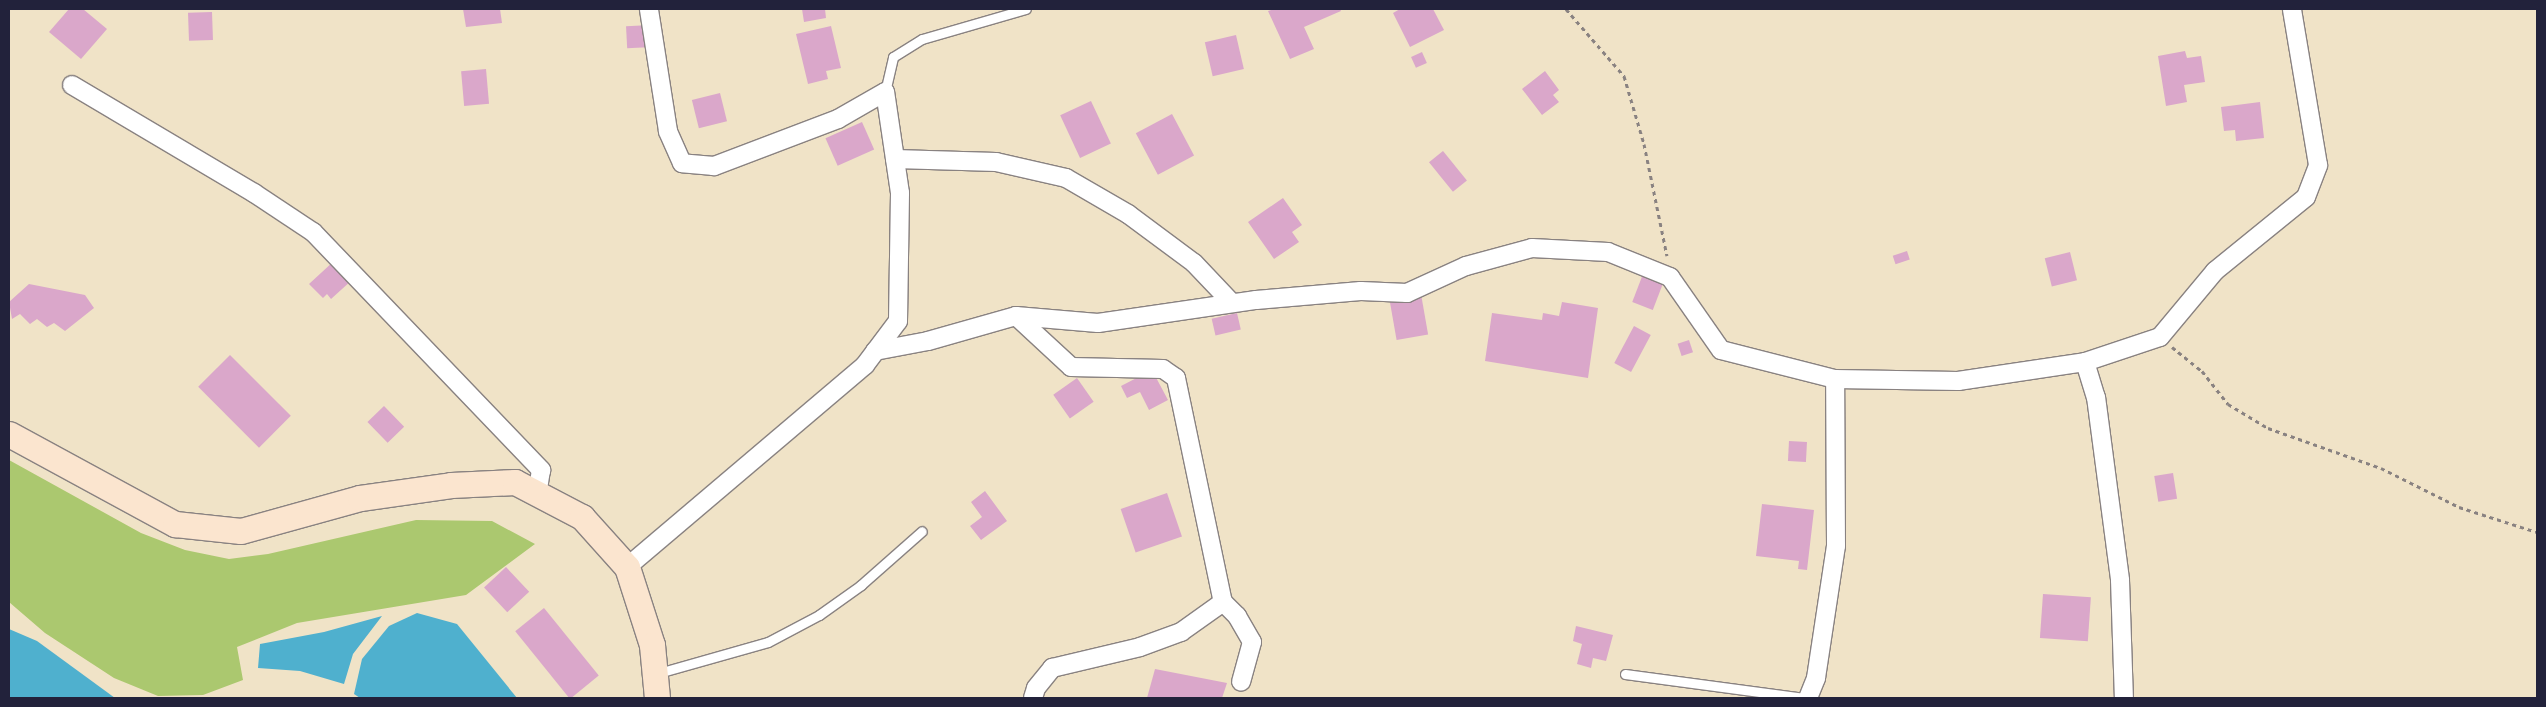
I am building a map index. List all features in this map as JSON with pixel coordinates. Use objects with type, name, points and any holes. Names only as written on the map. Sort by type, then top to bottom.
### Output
[{"type":"street","points":[[626,567],[865,365],[898,321],[900,193],[885,92],[838,119],[714,166],[682,163],[668,131],[649,9]]},
{"type":"street","points":[[875,351],[928,341],[1016,316],[1098,323],[1232,303],[1361,291],[1408,293],[1466,266],[1532,248],[1608,252],[1670,277],[1721,350],[1835,379],[1958,381],[2085,362],[2160,337],[2215,271],[2306,197],[2318,165],[2292,9]]},
{"type":"street","points":[[72,85],[254,193],[313,232],[541,470],[537,494]]},
{"type":"street","points":[[895,159],[996,162],[1066,178],[1128,214],[1194,263],[1232,303]]},
{"type":"street","points":[[1016,316],[1072,367],[1163,369],[1176,378],[1223,602],[1237,616],[1252,642],[1241,682]]},
{"type":"street","points":[[2085,362],[2096,397],[2120,580],[2124,698]]},
{"type":"street","points":[[1808,698],[1816,678],[1836,546],[1835,379]]},
{"type":"street","points":[[9,434],[175,524],[241,531],[360,498],[451,484],[515,482],[582,517],[626,567],[652,645],[656,686]]},
{"type":"street","points":[[1033,698],[1036,688],[1052,668],[1140,647],[1182,632],[1223,602]]},
{"type":"lane","points":[[885,92],[893,57],[922,39],[1026,9]]},
{"type":"lane","points":[[656,686],[768,642],[819,615],[861,585],[922,531]]},
{"type":"lane","points":[[1625,674],[1804,698]]},
{"type":"path","points":[[1566,9],[1624,76],[1648,164],[1670,277]]},
{"type":"path","points":[[2160,337],[2202,371],[2228,404],[2268,428],[2381,468],[2459,507],[2537,532]]},
{"type":"green space","points":[[9,460],[141,533],[185,550],[229,559],[268,554],[416,520],[492,521],[535,544],[466,595],[297,623],[237,647],[243,680],[203,695],[158,696],[114,678],[45,633],[9,602]]},
{"type":"water","points":[[417,613],[457,624],[517,698],[360,698],[354,694],[362,659],[389,626]]},
{"type":"water","points":[[382,616],[353,654],[344,684],[300,671],[258,668],[260,644],[324,632]]},
{"type":"water","points":[[9,629],[37,641],[115,698],[9,698]]},
{"type":"building","points":[[69,9],[83,9],[107,29],[81,59],[49,32]]},
{"type":"building","points":[[463,9],[500,9],[502,23],[466,27]]},
{"type":"building","points":[[802,9],[825,9],[826,18],[804,22]]},
{"type":"building","points":[[1274,9],[1340,9],[1341,11],[1304,27],[1314,49],[1290,59],[1268,11]]},
{"type":"building","points":[[1400,9],[1433,9],[1444,30],[1410,47],[1393,13]]},
{"type":"building","points":[[212,12],[213,40],[189,41],[188,13]]},
{"type":"building","points":[[651,25],[652,47],[627,48],[626,26]]},
{"type":"building","points":[[831,26],[841,68],[826,71],[828,79],[808,84],[796,34]]},
{"type":"building","points":[[1236,35],[1244,69],[1213,76],[1205,42]]},
{"type":"building","points":[[2185,51],[2187,58],[2201,56],[2205,82],[2184,85],[2187,102],[2166,106],[2158,56]]},
{"type":"building","points":[[1422,52],[1427,63],[1416,68],[1411,57]]},
{"type":"building","points":[[486,69],[489,104],[464,106],[461,71]]},
{"type":"building","points":[[1545,71],[1559,90],[1553,95],[1559,102],[1542,115],[1522,89]]},
{"type":"building","points":[[720,93],[727,121],[699,128],[692,100]]},
{"type":"building","points":[[1091,101],[1111,144],[1080,158],[1060,115]]},
{"type":"building","points":[[2260,102],[2264,138],[2236,141],[2235,130],[2224,131],[2221,107]]},
{"type":"building","points":[[1172,114],[1194,155],[1158,175],[1136,133]]},
{"type":"building","points":[[862,122],[874,149],[838,166],[825,138]]},
{"type":"building","points":[[1443,151],[1467,181],[1453,192],[1429,162]]},
{"type":"building","points":[[1283,198],[1302,225],[1292,232],[1299,242],[1274,259],[1248,222]]},
{"type":"building","points":[[1907,251],[1910,260],[1896,264],[1893,256]]},
{"type":"building","points":[[2070,252],[2077,280],[2052,286],[2045,258]]},
{"type":"building","points":[[334,261],[352,280],[331,299],[327,294],[323,298],[309,284]]},
{"type":"building","points":[[1643,274],[1664,282],[1653,310],[1632,302]]},
{"type":"building","points":[[29,284],[85,295],[94,308],[65,331],[54,323],[47,327],[37,319],[30,324],[20,314],[12,319],[9,302]]},
{"type":"building","points":[[1421,294],[1428,334],[1397,340],[1389,300]]},
{"type":"building","points":[[1562,302],[1598,308],[1588,378],[1485,361],[1492,313],[1542,320],[1543,313],[1559,316]]},
{"type":"building","points":[[1237,313],[1241,330],[1215,335],[1212,319]]},
{"type":"building","points":[[1634,326],[1651,335],[1631,372],[1614,363]]},
{"type":"building","points":[[1689,340],[1693,352],[1682,356],[1678,344]]},
{"type":"building","points":[[230,355],[291,416],[259,448],[198,387]]},
{"type":"building","points":[[1152,370],[1168,400],[1149,410],[1140,392],[1127,398],[1121,386]]},
{"type":"building","points":[[1077,378],[1094,402],[1070,418],[1053,395]]},
{"type":"building","points":[[384,406],[404,427],[388,443],[367,422]]},
{"type":"building","points":[[1789,441],[1807,442],[1806,462],[1788,461]]},
{"type":"building","points":[[2173,473],[2177,499],[2158,502],[2154,476]]},
{"type":"building","points":[[985,491],[1007,521],[981,540],[970,526],[982,517],[971,502]]},
{"type":"building","points":[[1167,493],[1182,536],[1136,552],[1121,509]]},
{"type":"building","points":[[1762,504],[1814,510],[1807,570],[1798,569],[1799,561],[1756,556]]},
{"type":"building","points":[[506,567],[529,592],[507,612],[484,587]]},
{"type":"building","points":[[2043,594],[2091,597],[2088,641],[2040,638]]},
{"type":"building","points":[[544,608],[599,676],[569,698],[515,631]]},
{"type":"building","points":[[1576,626],[1613,635],[1606,661],[1593,658],[1591,668],[1577,664],[1582,644],[1573,641]]},
{"type":"building","points":[[1155,669],[1227,683],[1222,698],[1147,698]]}]
